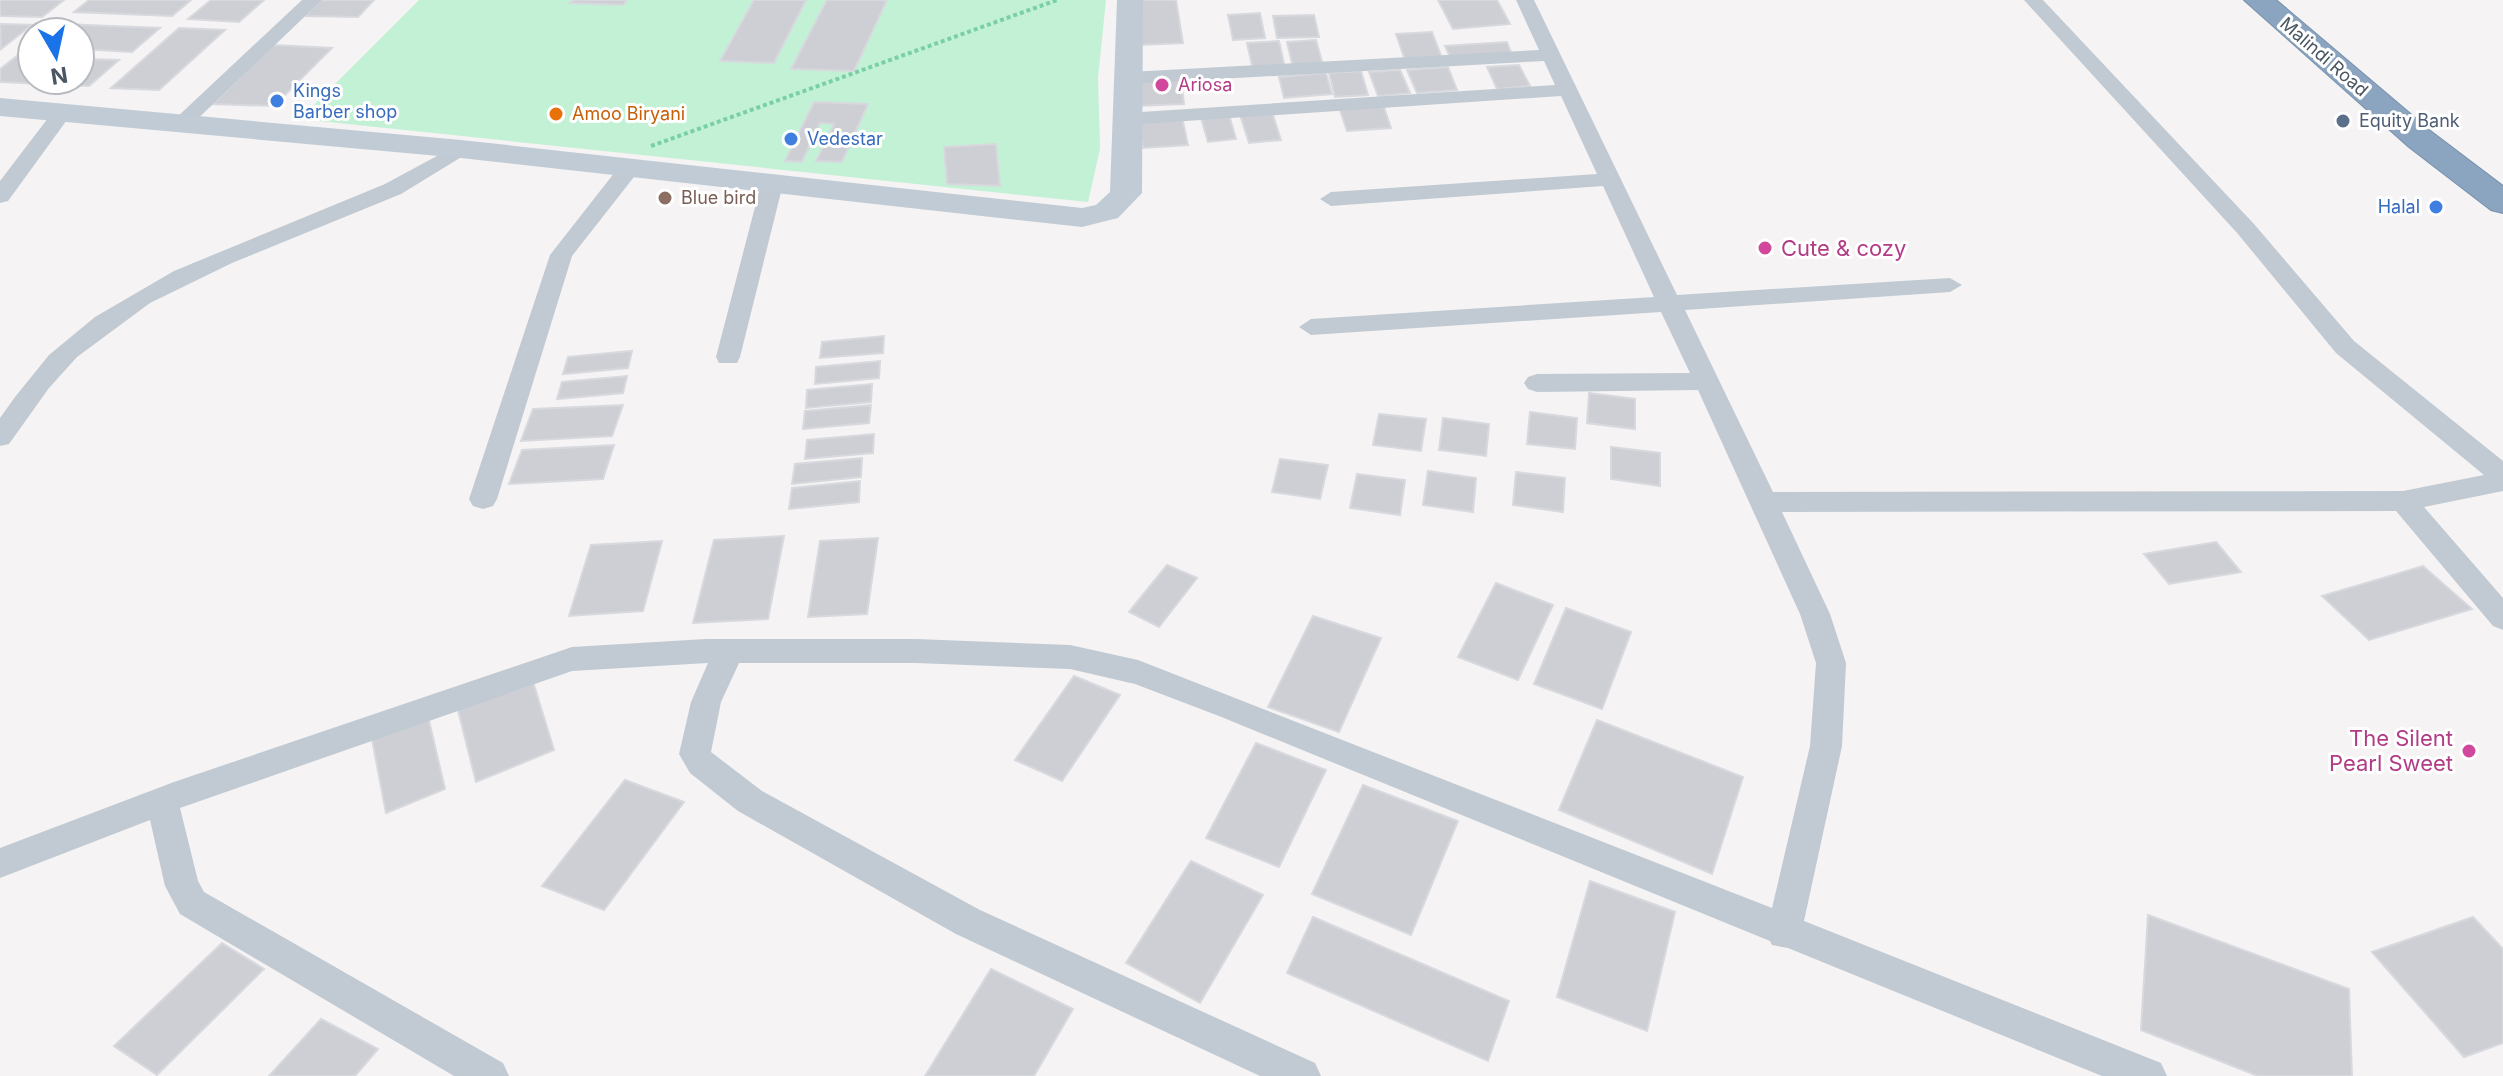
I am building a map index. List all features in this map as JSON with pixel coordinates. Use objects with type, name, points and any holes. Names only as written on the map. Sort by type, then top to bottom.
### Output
[{"type":"highway","name":"Malindi Road","points":[[2259,0],[2421,140],[2503,203]]},
{"type":"street","points":[[182,123],[313,0]]},
{"type":"street","points":[[0,107],[461,149],[1029,214],[1090,217],[1111,210],[1126,193],[1130,0]]},
{"type":"street","points":[[1525,0],[1764,502],[1815,614],[1831,663],[1826,746],[1784,933]]},
{"type":"street","points":[[2033,0],[2246,229],[2345,347],[2503,479]]},
{"type":"street","points":[[1129,78],[1551,55]]},
{"type":"street","points":[[1126,119],[1568,90]]},
{"type":"street","points":[[0,196],[62,113]]},
{"type":"street","points":[[5,427],[65,354],[137,299],[192,271],[396,188],[461,149]]},
{"type":"street","points":[[483,499],[561,255],[630,168]]},
{"type":"street","points":[[1331,199],[1611,179]]},
{"type":"street","points":[[728,357],[772,184]]},
{"type":"street","points":[[1311,327],[1950,285]]},
{"type":"street","points":[[1537,383],[1706,381]]},
{"type":"street","points":[[1764,502],[2403,501],[2503,479]]},
{"type":"street","points":[[2403,501],[2503,618]]},
{"type":"street","points":[[729,651],[706,702],[695,754],[701,763],[750,801],[968,922],[1302,1076]]},
{"type":"street","points":[[5,858],[477,689],[572,659],[729,651],[916,651],[1070,657],[1138,672],[1784,933],[2148,1076]]},
{"type":"street","points":[[162,801],[182,886],[192,903],[490,1076]]},
{"type":"path","points":[[599,164],[1057,0]]},
{"type":"green space","points":[[419,0],[1106,0],[1098,78],[1100,149],[1088,202],[300,119]]},
{"type":"building","points":[[0,0],[64,0],[43,16],[0,16]]},
{"type":"building","points":[[89,0],[191,0],[172,16],[74,12]]},
{"type":"building","points":[[211,0],[264,0],[239,22],[188,19]]},
{"type":"building","points":[[321,0],[374,0],[358,17],[305,16]]},
{"type":"building","points":[[573,0],[627,0],[623,5],[570,3]]},
{"type":"building","points":[[754,0],[806,0],[774,63],[720,61]]},
{"type":"building","points":[[827,0],[887,0],[854,71],[791,69]]},
{"type":"building","points":[[1134,0],[1176,0],[1183,43],[1139,45]]},
{"type":"building","points":[[1438,0],[1497,0],[1510,24],[1453,29]]},
{"type":"building","points":[[1260,13],[1265,38],[1233,40],[1228,15]]},
{"type":"building","points":[[1314,15],[1319,37],[1277,38],[1273,16]]},
{"type":"building","points":[[0,24],[16,24],[16,37],[1,49]]},
{"type":"building","points":[[96,25],[160,28],[132,52],[96,50]]},
{"type":"building","points":[[179,28],[225,30],[159,90],[111,88]]},
{"type":"building","points":[[1432,32],[1442,58],[1405,60],[1396,34]]},
{"type":"building","points":[[1316,40],[1323,65],[1293,67],[1287,42]]},
{"type":"building","points":[[1279,41],[1285,68],[1253,70],[1247,43]]},
{"type":"building","points":[[1507,42],[1512,55],[1451,59],[1445,46]]},
{"type":"building","points":[[273,45],[332,48],[274,106],[213,104]]},
{"type":"building","points":[[16,57],[16,83],[0,82],[0,69]]},
{"type":"building","points":[[96,59],[119,60],[96,80]]},
{"type":"building","points":[[1519,65],[1530,86],[1497,89],[1487,67]]},
{"type":"building","points":[[1448,67],[1457,90],[1417,93],[1407,70]]},
{"type":"building","points":[[1400,70],[1410,93],[1378,96],[1369,72]]},
{"type":"building","points":[[1361,71],[1368,95],[1335,97],[1329,73]]},
{"type":"building","points":[[1326,73],[1332,94],[1284,98],[1279,77]]},
{"type":"building","points":[[1181,78],[1184,104],[1136,106],[1134,80]]},
{"type":"building","points":[[814,102],[868,104],[842,162],[816,161],[834,124],[820,123],[802,162],[785,161]]},
{"type":"building","points":[[1383,104],[1391,128],[1347,131],[1339,107]]},
{"type":"building","points":[[1272,112],[1281,140],[1249,143],[1240,115]]},
{"type":"building","points":[[1229,115],[1236,139],[1208,142],[1201,118]]},
{"type":"building","points":[[1182,117],[1188,145],[1143,148],[1138,120]]},
{"type":"building","points":[[996,144],[1000,186],[947,184],[944,147]]},
{"type":"building","points":[[884,336],[883,353],[820,358],[822,342]]},
{"type":"building","points":[[632,351],[628,368],[563,374],[568,357]]},
{"type":"building","points":[[880,361],[879,378],[815,384],[816,367]]},
{"type":"building","points":[[627,376],[623,393],[557,399],[562,382]]},
{"type":"building","points":[[872,384],[871,402],[806,408],[807,390]]},
{"type":"building","points":[[1589,393],[1635,399],[1635,429],[1587,423]]},
{"type":"building","points":[[623,405],[612,436],[521,441],[533,409]]},
{"type":"building","points":[[871,405],[869,423],[803,429],[805,411]]},
{"type":"building","points":[[1530,412],[1577,418],[1575,449],[1527,444]]},
{"type":"building","points":[[1379,414],[1426,419],[1421,451],[1373,445]]},
{"type":"building","points":[[1443,418],[1489,424],[1486,456],[1439,450]]},
{"type":"building","points":[[874,434],[873,453],[805,459],[807,440]]},
{"type":"building","points":[[614,445],[603,479],[509,484],[522,450]]},
{"type":"building","points":[[1611,447],[1660,453],[1660,486],[1611,479]]},
{"type":"building","points":[[862,458],[861,477],[792,484],[795,464]]},
{"type":"building","points":[[1280,459],[1328,465],[1320,499],[1272,492]]},
{"type":"building","points":[[1428,471],[1476,478],[1473,512],[1423,505]]},
{"type":"building","points":[[1516,472],[1565,478],[1563,512],[1513,505]]},
{"type":"building","points":[[1357,474],[1405,480],[1400,515],[1350,508]]},
{"type":"building","points":[[860,481],[859,502],[789,509],[792,488]]},
{"type":"building","points":[[784,536],[768,619],[693,623],[714,540]]},
{"type":"building","points":[[878,538],[867,614],[808,617],[820,541]]},
{"type":"building","points":[[662,541],[643,611],[569,616],[591,545]]},
{"type":"building","points":[[2216,542],[2241,572],[2169,584],[2144,554]]},
{"type":"building","points":[[1167,565],[1197,578],[1159,627],[1129,612]]},
{"type":"building","points":[[2423,566],[2472,609],[2369,640],[2322,596]]},
{"type":"building","points":[[1496,583],[1553,605],[1518,680],[1458,657]]},
{"type":"building","points":[[1566,608],[1631,632],[1602,709],[1534,684]]},
{"type":"building","points":[[1313,616],[1381,638],[1339,732],[1268,707]]},
{"type":"building","points":[[530,672],[554,750],[476,782],[456,702]]},
{"type":"building","points":[[1074,676],[1120,695],[1062,781],[1015,760]]},
{"type":"building","points":[[427,712],[445,789],[386,813],[371,734]]},
{"type":"building","points":[[1597,720],[1743,777],[1712,874],[1559,810]]},
{"type":"building","points":[[1256,743],[1326,770],[1279,867],[1206,838]]},
{"type":"building","points":[[625,780],[684,802],[604,910],[542,886]]},
{"type":"building","points":[[1363,785],[1458,821],[1411,935],[1312,894]]},
{"type":"building","points":[[1191,861],[1263,895],[1200,1003],[1126,963]]},
{"type":"building","points":[[1590,881],[1675,912],[1647,1031],[1557,997]]},
{"type":"building","points":[[2148,915],[2349,989],[2352,1076],[2258,1076],[2141,1030]]},
{"type":"building","points":[[1313,917],[1509,1001],[1488,1061],[1287,973]]},
{"type":"building","points":[[2473,917],[2503,949],[2503,1043],[2464,1057],[2372,952]]},
{"type":"building","points":[[222,943],[264,969],[157,1075],[114,1046]]},
{"type":"building","points":[[991,969],[1073,1009],[1034,1076],[925,1076]]},
{"type":"building","points":[[321,1019],[378,1049],[355,1076],[269,1076]]},
{"type":"place","name":"Ariosa","points":[[1162,85]]},
{"type":"place","name":"Kings Barber shop","points":[[277,101]]},
{"type":"place","name":"Amoo Biryani","points":[[556,114]]},
{"type":"place","name":"Equity Bank","points":[[2343,121]]},
{"type":"place","name":"Vedestar","points":[[791,139]]},
{"type":"place","name":"Blue bird","points":[[665,198]]},
{"type":"place","name":"Halal","points":[[2436,207]]},
{"type":"place","name":"Cute & cozy","points":[[1765,248]]},
{"type":"place","name":"The Silent Pearl Sweet","points":[[2469,751]]}]
